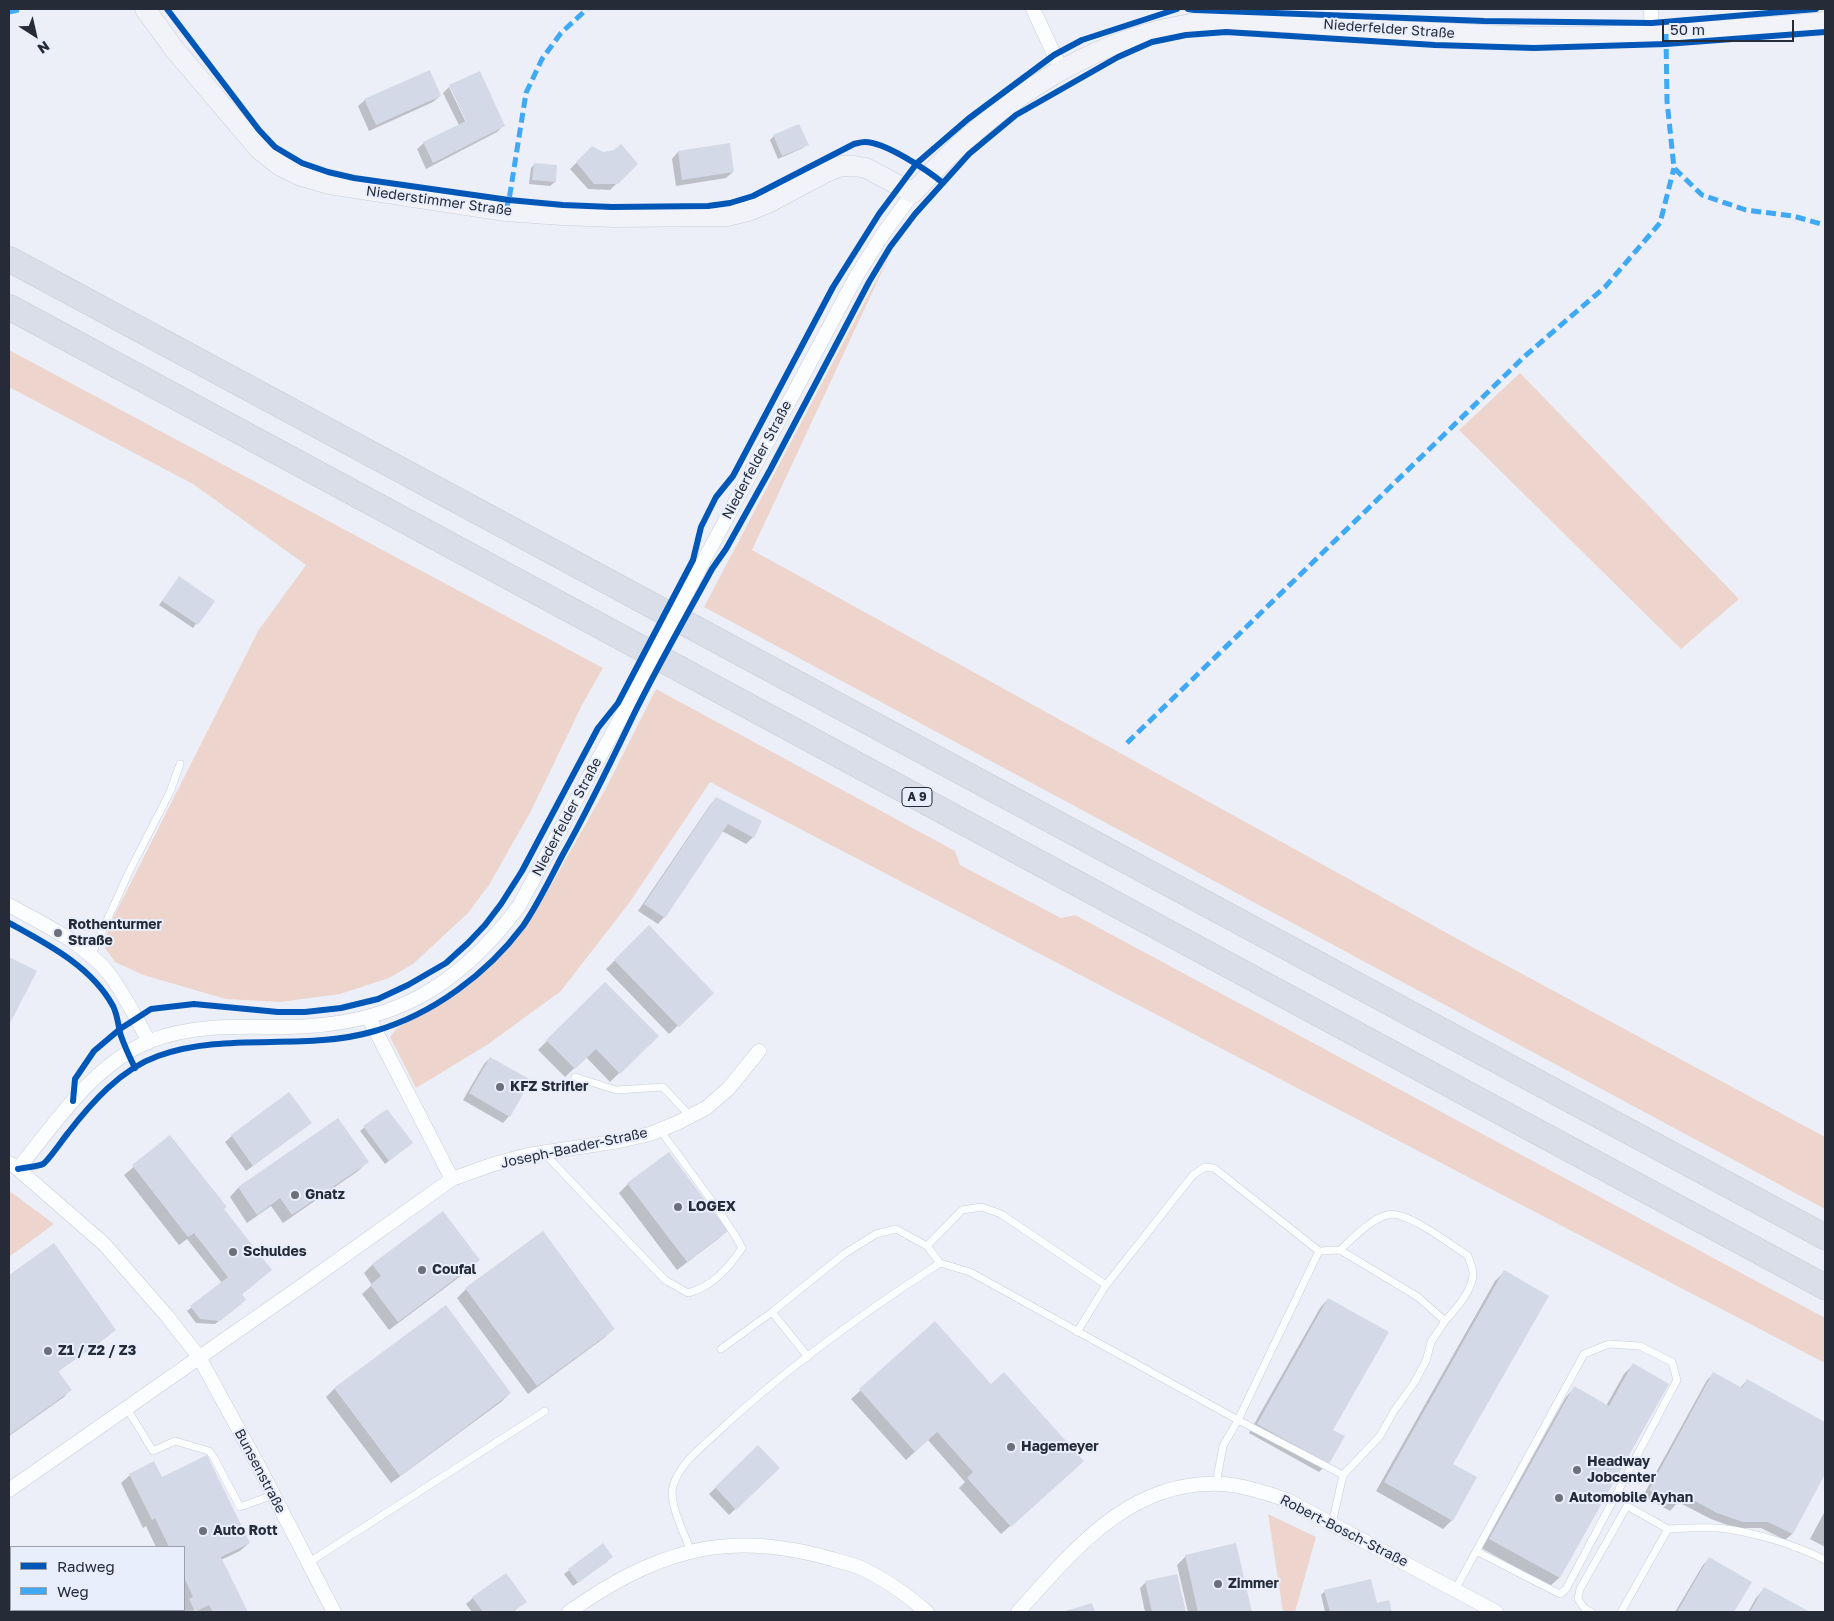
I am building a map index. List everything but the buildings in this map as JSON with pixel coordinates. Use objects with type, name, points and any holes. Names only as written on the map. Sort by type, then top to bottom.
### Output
[{"type":"highway","points":[[9,259],[1825,1237]]},
{"type":"highway","name":"A 9","points":[[9,307],[1825,1286]]},
{"type":"street","name":"Niederstimmer Straße","points":[[145,9],[181,57],[259,149],[301,176],[328,184],[505,211],[605,217],[727,216],[748,211],[768,203],[841,166],[866,168],[913,193]]},
{"type":"street","points":[[1032,9],[1061,69]]},
{"type":"street","points":[[1651,9],[1652,35]]},
{"type":"street","name":"Niederfelder Straße","points":[[14,1166],[91,1081],[122,1057],[149,1042],[180,1032],[204,1028],[302,1027],[337,1024],[369,1018],[415,999],[434,988],[472,960],[500,931],[519,906],[856,275],[913,193],[941,161],[967,136],[1061,69],[1132,38],[1169,27],[1205,22],[1266,21],[1399,32],[1559,37],[1652,35],[1825,22]]},
{"type":"street","points":[[9,905],[58,933],[91,956],[109,974],[149,1042]]},
{"type":"street","points":[[369,1018],[452,1179]]},
{"type":"street","name":"Joseph-Baader-Straße","points":[[199,1357],[452,1179],[494,1164],[528,1155],[619,1141],[660,1130],[706,1108],[728,1089],[760,1051]]},
{"type":"street","name":"Bunsenstraße","points":[[14,1166],[104,1244],[167,1316],[199,1357],[334,1612]]},
{"type":"street","points":[[9,1490],[199,1357]]},
{"type":"street","name":"Robert-Bosch-Straße","points":[[1018,1612],[1074,1550],[1100,1527],[1129,1507],[1160,1493],[1192,1486],[1216,1484],[1258,1490],[1287,1500],[1496,1612]]},
{"type":"street","points":[[569,1612],[625,1576],[657,1562],[691,1551],[732,1545],[771,1546],[810,1553],[860,1567],[891,1585],[927,1612]]},
{"type":"lane","points":[[91,956],[129,872],[170,792],[180,764]]},
{"type":"lane","points":[[575,1077],[616,1090],[663,1087],[690,1116]]},
{"type":"lane","points":[[544,1153],[665,1280],[688,1293],[700,1290],[723,1273],[742,1248],[717,1208],[660,1130]]},
{"type":"lane","points":[[1077,1332],[1106,1285],[1194,1175],[1205,1167],[1214,1168],[1319,1251],[1340,1250],[1418,1296],[1445,1321]]},
{"type":"lane","points":[[927,1246],[962,1210],[982,1207],[1001,1214],[1106,1285]]},
{"type":"lane","points":[[1332,1524],[1343,1475],[1380,1436],[1426,1361],[1431,1342],[1467,1293],[1473,1273],[1468,1256],[1407,1217],[1395,1214],[1386,1215],[1376,1220],[1340,1250]]},
{"type":"lane","points":[[721,1349],[772,1312],[844,1254],[876,1234],[896,1229],[927,1246],[940,1263],[970,1272],[1238,1420],[1343,1475]]},
{"type":"lane","points":[[1216,1484],[1223,1446],[1238,1420],[1319,1251]]},
{"type":"lane","points":[[691,1551],[676,1513],[673,1487],[685,1464],[751,1401],[879,1302],[940,1263]]},
{"type":"lane","points":[[772,1312],[808,1357]]},
{"type":"lane","points":[[1455,1590],[1476,1551],[1584,1354],[1609,1344],[1640,1346],[1672,1362],[1677,1380],[1566,1590],[1560,1594],[1476,1551]]},
{"type":"lane","points":[[126,1407],[154,1451],[175,1441],[209,1451],[240,1508],[273,1495]]},
{"type":"lane","points":[[308,1563],[545,1411]]},
{"type":"lane","points":[[1591,1612],[1585,1609],[1578,1599],[1580,1589],[1627,1506],[1668,1529],[1719,1528],[1758,1536],[1813,1554],[1825,1560]]},
{"type":"lane","points":[[1621,1612],[1668,1529]]},
{"type":"shaded area","points":[[892,250],[752,550],[1474,948],[1825,1137],[1825,1209],[704,607]]},
{"type":"shaded area","points":[[9,350],[603,668],[582,705],[531,811],[489,885],[468,913],[413,964],[389,978],[340,994],[280,1002],[226,999],[143,975],[115,962],[105,948],[108,928],[258,631],[306,565],[193,484],[9,387]]},
{"type":"shaded area","points":[[1520,373],[1739,599],[1681,649],[1459,430]]},
{"type":"shaded area","points":[[656,689],[955,851],[960,865],[1061,918],[1075,915],[1825,1318],[1825,1363],[710,782],[629,903],[561,991],[487,1045],[416,1088],[390,1037],[397,1028],[456,995],[479,977],[500,957],[524,929],[545,896],[606,788]]},
{"type":"shaded area","points":[[11,1192],[54,1224],[9,1257],[9,1193]]},
{"type":"shaded area","points":[[1268,1514],[1316,1537],[1295,1612],[1283,1612]]},
{"type":"marked path","points":[[9,12],[22,9]]},
{"type":"marked path","points":[[505,211],[509,200],[526,93],[542,59],[561,33],[587,9]]},
{"type":"marked path","points":[[1666,34],[1667,101],[1674,168],[1702,195],[1746,210],[1793,216],[1825,225]]},
{"type":"marked path","points":[[1127,743],[1525,356],[1605,287],[1660,223],[1674,168]]},
{"type":"cycle path","points":[[167,9],[259,130],[275,147],[302,163],[354,178],[509,200],[563,205],[612,207],[708,206],[730,203],[753,196],[854,144],[865,142],[883,147],[917,164],[943,183]]},
{"type":"cycle path","points":[[73,1101],[75,1079],[94,1051],[120,1029],[151,1009],[194,1004],[278,1012],[305,1012],[341,1008],[378,999],[408,985],[446,963],[468,943],[501,904],[522,871],[598,728],[618,703],[693,560],[701,527],[716,497],[733,476],[833,287],[879,214],[917,163],[968,119],[1054,55],[1082,40],[1177,9]]},
{"type":"cycle path","points":[[1188,9],[1484,21],[1652,23],[1816,9]]},
{"type":"cycle path","points":[[18,1169],[43,1164],[97,1099],[119,1078],[144,1062],[184,1049],[211,1044],[321,1040],[348,1037],[397,1024],[438,1003],[457,990],[476,976],[509,944],[523,926],[544,891],[590,804],[662,659],[770,470],[869,282],[890,247],[915,214],[969,154],[1016,115],[1118,57],[1152,42],[1186,35],[1226,32],[1435,45],[1534,48],[1666,44],[1825,32]]},
{"type":"cycle path","points":[[9,923],[67,957],[93,979],[113,1006],[121,1036],[135,1068]]},
{"type":"place","name":"Rothenturmer Straße","points":[[58,933]]},
{"type":"place","name":"KFZ Strifler","points":[[500,1087]]},
{"type":"place","name":"Gnatz","points":[[295,1195]]},
{"type":"place","name":"LOGEX","points":[[678,1207]]},
{"type":"place","name":"Schuldes","points":[[233,1252]]},
{"type":"place","name":"Coufal","points":[[422,1270]]},
{"type":"place","name":"Z1 / Z2 / Z3","points":[[48,1351]]},
{"type":"place","name":"Hagemeyer","points":[[1011,1447]]},
{"type":"place","name":"Headway Jobcenter","points":[[1577,1470]]},
{"type":"place","name":"Automobile Ayhan","points":[[1559,1498]]},
{"type":"place","name":"Auto Rott","points":[[203,1531]]},
{"type":"place","name":"Zimmer","points":[[1218,1584]]}]
